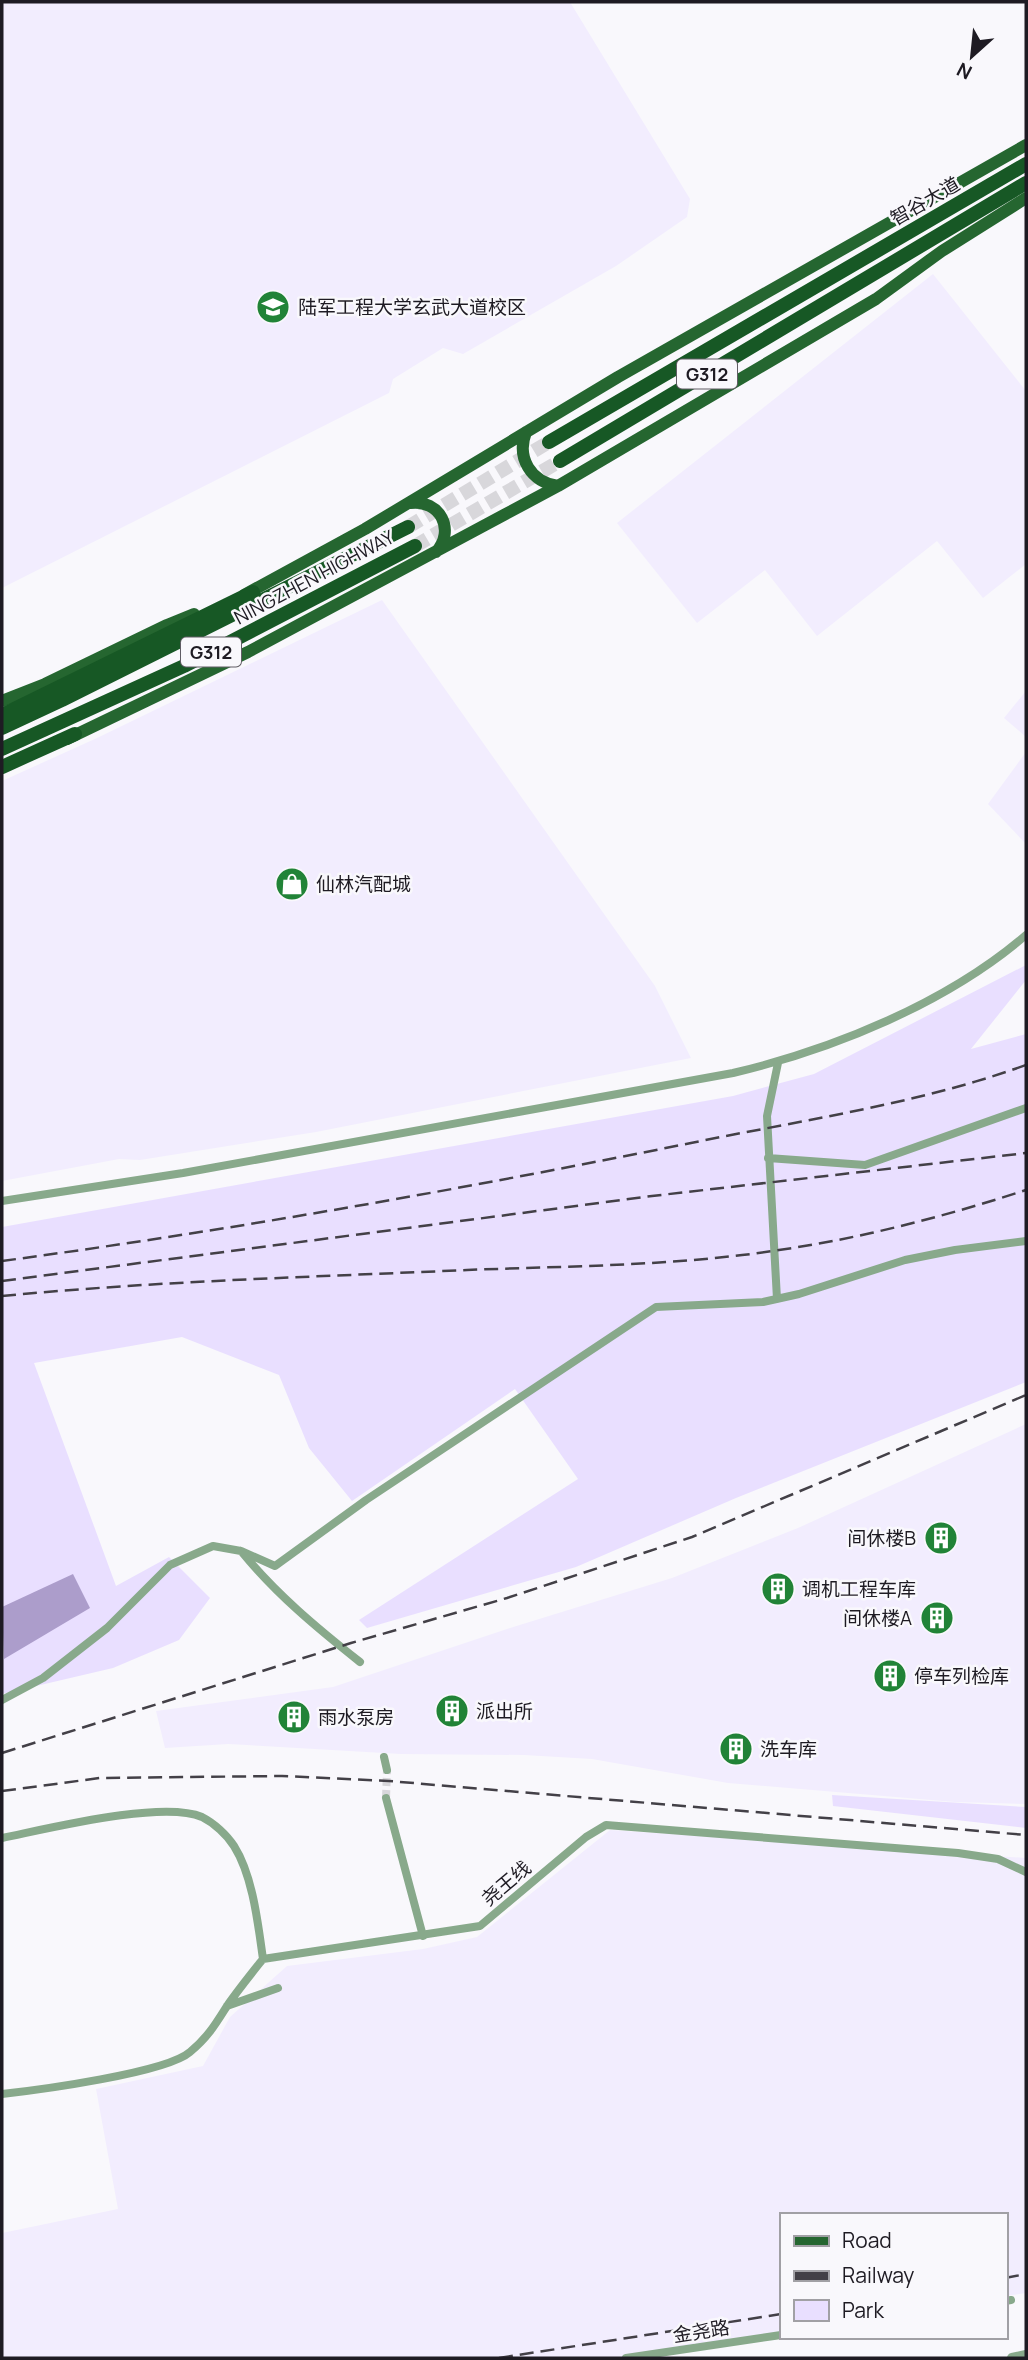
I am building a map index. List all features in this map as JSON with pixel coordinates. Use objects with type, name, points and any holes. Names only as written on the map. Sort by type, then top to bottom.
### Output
[{"type":"highway","name":"智谷大道","points":[[549,442],[1026,164]]},
{"type":"highway","name":"智谷大道","points":[[560,461],[1026,183]]},
{"type":"highway","name":"NINGZHEN HIGHWAY","points":[[2,727],[62,700],[408,527]]},
{"type":"highway","name":"NINGZHEN HIGHWAY","points":[[2,749],[184,666],[415,546]]},
{"type":"highway","points":[[2,715],[253,592]]},
{"type":"highway","points":[[2,767],[75,734]]},
{"type":"main road","points":[[398,509],[711,323],[863,236],[946,193],[1026,145]]},
{"type":"main road","points":[[2,773],[75,734],[248,652],[558,486],[876,299],[942,251],[1026,198]]},
{"type":"main road","points":[[526,432],[522,450],[528,468],[544,482],[558,486]]},
{"type":"main road","points":[[2,701],[45,684],[167,625],[253,592],[408,503],[430,505],[439,512],[445,522],[446,534],[442,546],[433,554]]},
{"type":"street","points":[[2,1201],[183,1173],[778,1063],[888,1020],[970,977],[1026,935]]},
{"type":"street","points":[[777,1299],[767,1116],[778,1063]]},
{"type":"street","points":[[768,1158],[865,1165],[1026,1108]]},
{"type":"street","points":[[2,1700],[43,1678],[107,1628],[170,1565],[213,1546],[242,1551],[275,1566],[366,1500],[656,1307],[733,1305],[777,1299],[905,1260],[955,1250],[1026,1241]]},
{"type":"street","points":[[242,1551],[264,1580],[291,1606],[360,1662]]},
{"type":"street","points":[[384,1758],[387,1770]]},
{"type":"street","points":[[386,1798],[423,1936]]},
{"type":"street","points":[[2,1838],[132,1814],[180,1813],[202,1817],[223,1832],[235,1847],[256,1915],[263,1959],[227,2006],[214,2029],[188,2055],[159,2066],[49,2088],[2,2094]]},
{"type":"street","name":"尧王线","points":[[263,1959],[480,1926],[586,1837],[606,1825],[958,1853],[998,1859],[1026,1872]]},
{"type":"street","points":[[227,2006],[278,1988]]},
{"type":"street","name":"金尧路","points":[[626,2358],[780,2335]]},
{"type":"street","points":[[1012,2358],[1026,2355]]},
{"type":"shaded area","name":"陆军工程大学玄武大道校区","points":[[2,2],[570,2],[690,199],[687,217],[616,266],[463,354],[443,348],[393,379],[389,393],[2,588]]},
{"type":"shaded area","points":[[933,274],[1026,391],[1026,564],[983,598],[937,541],[817,636],[765,570],[697,623],[617,523]]},
{"type":"shaded area","name":"仙林汽配城","points":[[382,600],[655,986],[691,1058],[316,1132],[140,1160],[119,1159],[2,1181],[2,781]]},
{"type":"shaded area","points":[[1026,691],[1026,737],[1004,718]]},
{"type":"shaded area","points":[[1026,752],[1026,844],[988,804]]},
{"type":"shaded area","points":[[1026,1424],[1026,1804],[955,1802],[728,1783],[592,1759],[524,1755],[401,1754],[228,1744],[165,1748],[156,1711],[333,1687],[672,1578],[798,1528]]},
{"type":"shaded area","points":[[73,1574],[90,1608],[4,1659],[2,1607]]},
{"type":"shaded area","points":[[610,1830],[1026,1858],[1026,2293],[1007,2296],[1007,2213],[780,2213],[780,2334],[639,2358],[2,2358],[2,2233],[118,2209],[96,2089],[203,2066],[230,2017],[287,1966],[423,1949],[477,1937]]},
{"type":"green space","points":[[1026,965],[1026,980],[971,1049],[1026,1034],[1026,1382],[736,1498],[576,1567],[367,1628],[359,1620],[578,1479],[515,1389],[352,1501],[309,1448],[279,1375],[182,1337],[34,1363],[116,1586],[169,1557],[210,1598],[179,1640],[113,1668],[2,1694],[2,1227],[733,1096],[814,1074]]},
{"type":"green space","points":[[832,1795],[1026,1807],[1026,1828],[833,1806]]},
{"type":"tunnel","points":[[408,527],[549,442]]},
{"type":"tunnel","points":[[415,546],[560,461]]},
{"type":"tunnel","points":[[386,1798],[387,1770]]},
{"type":"railway","points":[[2,1261],[347,1208],[519,1176],[902,1101],[1026,1065]]},
{"type":"railway","points":[[2,1281],[652,1196],[1026,1153]]},
{"type":"railway","points":[[2,1296],[176,1283],[623,1264],[740,1255],[873,1233],[1026,1190]]},
{"type":"railway","points":[[2,1753],[351,1643],[507,1598],[692,1537],[1026,1395]]},
{"type":"railway","points":[[2,1791],[100,1778],[282,1776],[389,1781],[1026,1835]]},
{"type":"railway","points":[[1007,2278],[1026,2274]]},
{"type":"railway","points":[[499,2358],[780,2314]]},
{"type":"place","name":"陆军工程大学玄武大道校区","points":[[273,307]]},
{"type":"place","name":"仙林汽配城","points":[[292,884]]},
{"type":"place","name":"间休楼B","points":[[941,1538]]},
{"type":"place","name":"调机工程车库","points":[[778,1589]]},
{"type":"place","name":"间休楼A","points":[[937,1618]]},
{"type":"place","name":"停车列检库","points":[[890,1676]]},
{"type":"place","name":"派出所","points":[[452,1711]]},
{"type":"place","name":"雨水泵房","points":[[294,1717]]},
{"type":"place","name":"洗车库","points":[[736,1749]]}]
